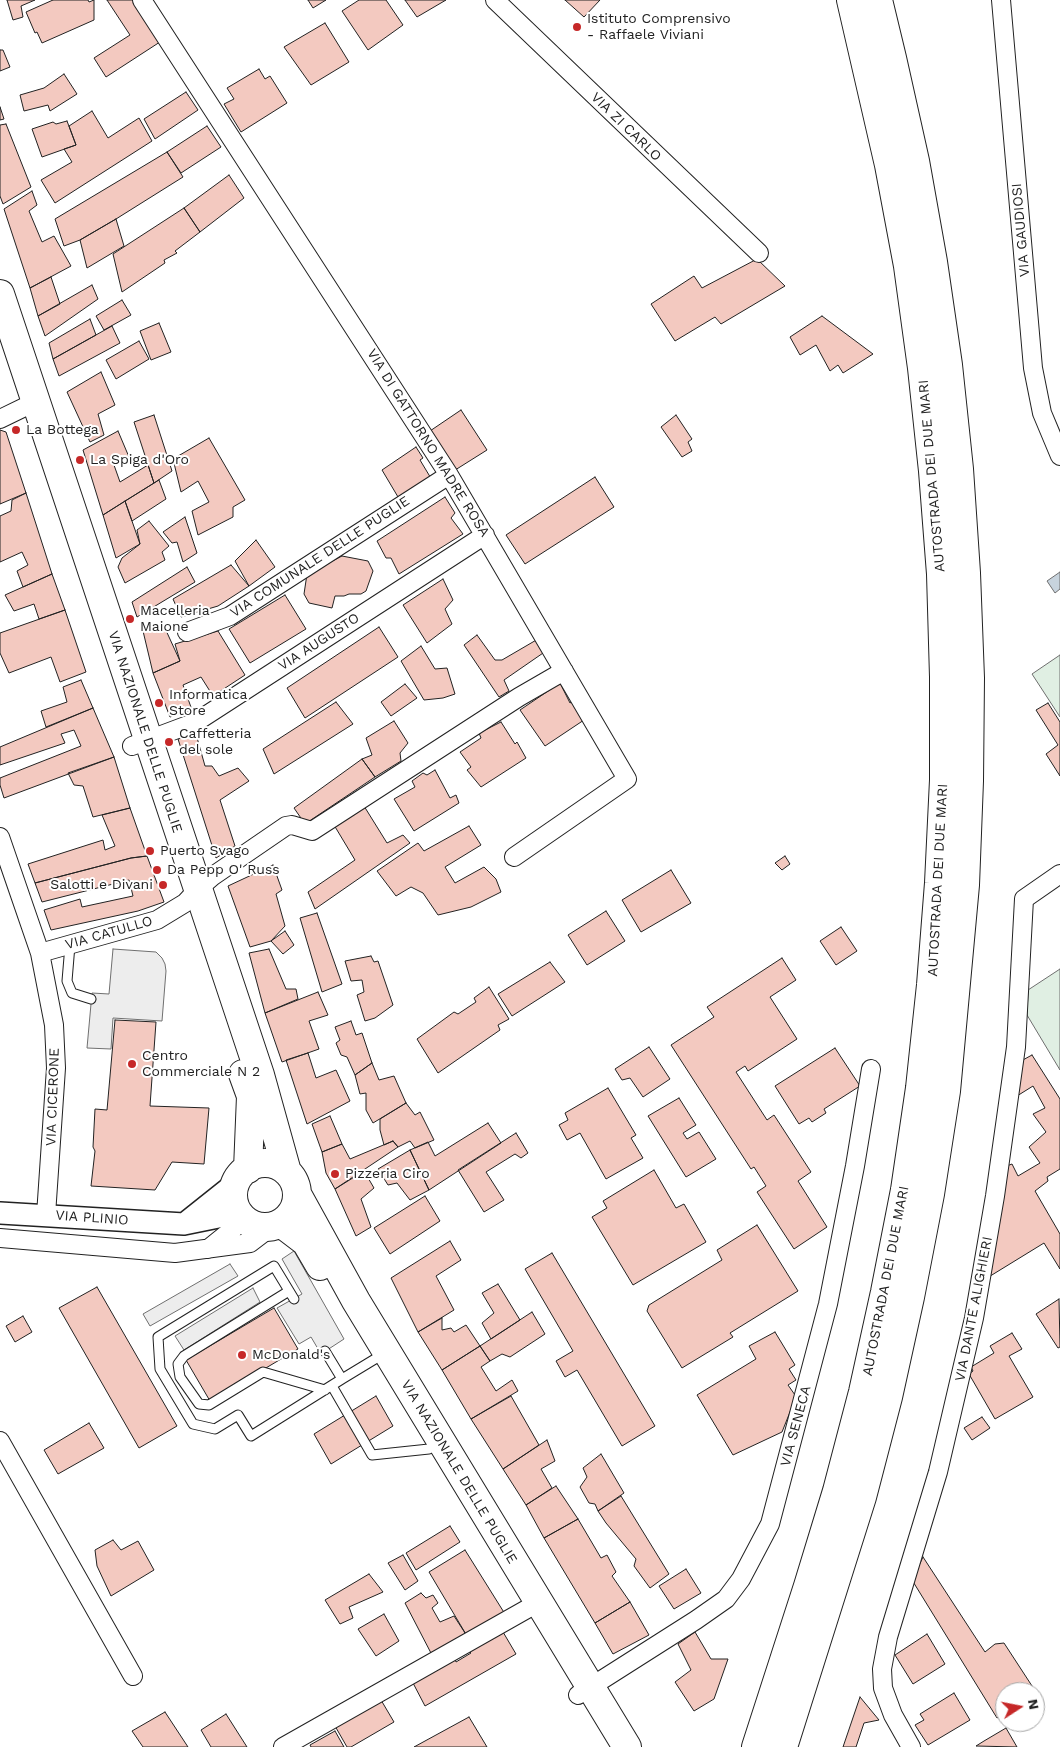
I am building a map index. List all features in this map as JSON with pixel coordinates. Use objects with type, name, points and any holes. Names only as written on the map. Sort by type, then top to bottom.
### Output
[{"type":"main road","name":"AUTOSTRADA DEI DUE MARI","points":[[756,1747],[837,1491],[863,1392],[885,1292],[905,1190],[920,1088],[939,883],[944,780],[944,677],[933,471],[922,368],[908,266],[889,165],[851,0]]},
{"type":"main road","name":"AUTOSTRADA DEI DUE MARI","points":[[783,1747],[862,1497],[888,1397],[910,1297],[930,1194],[946,1091],[965,885],[970,678],[966,573],[959,469],[948,365],[933,262],[915,161],[878,0]]},
{"type":"main road","name":"VIA NAZIONALE DELLE PUGLIE","points":[[0,294],[18,410]]},
{"type":"main road","name":"VIA NAZIONALE DELLE PUGLIE","points":[[0,352],[18,410],[140,743],[191,896],[250,1096],[242,1175]]},
{"type":"main road","name":"VIA NAZIONALE DELLE PUGLIE","points":[[191,896],[260,1075],[292,1183],[356,1301],[584,1691],[609,1747]]},
{"type":"main road","points":[[258,1164],[278,1166],[292,1183],[297,1203],[293,1211],[276,1225],[262,1227],[252,1225],[241,1216],[234,1203],[234,1192],[242,1175],[258,1164]]},
{"type":"main road","name":"VIA NAZIONALE DELLE PUGLIE","points":[[276,1225],[306,1242],[526,1609],[584,1691],[627,1747]]},
{"type":"street","name":"VIA DI GATTORNO MADRE ROSA","points":[[142,0],[450,474],[627,779],[514,857]]},
{"type":"street","name":"VIA ZI CARLO","points":[[495,0],[758,253]]},
{"type":"street","name":"VIA GAUDIOSI","points":[[1001,0],[1033,368],[1042,413],[1060,456]]},
{"type":"street","name":"VIA COMUNALE DELLE PUGLIE","points":[[188,632],[230,616],[450,474]]},
{"type":"street","name":"VIA AUGUSTO","points":[[140,743],[196,722],[486,535]]},
{"type":"street","name":"VIA CATULLO","points":[[40,953],[157,920],[286,826],[292,825],[312,831],[519,697],[564,671]]},
{"type":"street","name":"VIA CICERONE","points":[[0,837],[5,867],[40,953],[54,1025],[56,1068],[46,1215]]},
{"type":"street","name":"VIA DANTE ALIGHIERI","points":[[911,1747],[892,1715],[883,1688],[882,1669],[888,1637],[940,1463],[974,1318],[995,1196],[1016,1047],[1024,899],[1060,874]]},
{"type":"street","name":"VIA SENECA","points":[[584,1691],[726,1599],[741,1579],[770,1524],[828,1304],[855,1166],[871,1069]]},
{"type":"street","points":[[184,1224],[242,1175]]},
{"type":"street","name":"VIA PLINIO","points":[[0,1213],[184,1224],[241,1216]]},
{"type":"street","points":[[208,1249],[241,1216]]},
{"type":"street","points":[[0,1238],[175,1253],[250,1243],[276,1225]]},
{"type":"street","points":[[0,1441],[132,1676]]},
{"type":"street","points":[[283,1747],[526,1609]]},
{"type":"lane","points":[[70,944],[67,981],[72,993],[91,998]]},
{"type":"lane","points":[[375,1360],[342,1379],[328,1388],[251,1436],[238,1415],[215,1429],[193,1424],[160,1368],[158,1337],[274,1266],[292,1295],[184,1356],[178,1364],[180,1378],[198,1404],[210,1405],[263,1372],[328,1388],[372,1455],[429,1448]]},
{"type":"lane","points":[[325,1351],[342,1379]]},
{"type":"green space","points":[[1060,655],[1060,717],[1032,674]]},
{"type":"green space","points":[[1060,969],[1060,1070],[1027,1015],[1028,990]]},
{"type":"shaded area","points":[[1060,572],[1060,589],[1055,593],[1047,581]]},
{"type":"shaded area","points":[[113,949],[156,952],[162,958],[166,971],[162,1021],[113,1018],[111,1049],[87,1048],[92,993],[109,994]]},
{"type":"shaded area","points":[[294,1251],[344,1339],[321,1354],[311,1337],[299,1344],[277,1308],[302,1294],[282,1259]]},
{"type":"shaded area","points":[[230,1264],[238,1276],[150,1326],[143,1314]]},
{"type":"shaded area","points":[[253,1288],[260,1302],[184,1350],[175,1336]]},
{"type":"building","points":[[7,0],[35,0],[21,6],[23,17],[13,20]]},
{"type":"building","points":[[53,0],[88,0],[89,2],[94,0],[94,20],[42,43],[37,32],[35,33],[26,12]]},
{"type":"building","points":[[107,0],[137,0],[163,40],[106,77],[94,58],[130,35]]},
{"type":"building","points":[[308,0],[326,0],[313,8]]},
{"type":"building","points":[[359,0],[386,0],[403,25],[368,50],[342,11]]},
{"type":"building","points":[[405,0],[446,0],[417,17]]},
{"type":"building","points":[[565,0],[600,0],[584,17]]},
{"type":"building","points":[[325,23],[349,62],[311,85],[284,47]]},
{"type":"building","points":[[0,50],[3,50],[10,67],[0,71]]},
{"type":"building","points":[[259,69],[265,79],[270,76],[287,103],[241,132],[224,104],[234,99],[227,88]]},
{"type":"building","points":[[64,74],[77,94],[50,111],[48,105],[24,111],[20,95],[44,88]]},
{"type":"building","points":[[186,92],[198,110],[155,139],[144,119]]},
{"type":"building","points":[[0,107],[4,119],[0,120]]},
{"type":"building","points":[[92,111],[108,138],[139,118],[152,141],[55,203],[41,180],[72,162],[64,149],[76,145],[69,126]]},
{"type":"building","points":[[67,121],[76,145],[42,157],[32,129],[53,122],[56,124]]},
{"type":"building","points":[[6,124],[31,187],[3,204],[0,196],[0,125]]},
{"type":"building","points":[[207,126],[221,147],[181,173],[167,152]]},
{"type":"building","points":[[167,152],[183,177],[80,240],[64,246],[55,219]]},
{"type":"building","points":[[229,175],[244,198],[200,232],[184,208]]},
{"type":"building","points":[[32,191],[37,205],[29,211],[42,242],[54,236],[71,266],[30,288],[4,209]]},
{"type":"building","points":[[184,208],[200,232],[175,251],[177,253],[164,260],[165,263],[122,292],[113,254]]},
{"type":"building","points":[[116,219],[124,246],[87,268],[80,240]]},
{"type":"building","points":[[757,259],[785,286],[721,324],[715,317],[675,341],[651,304],[694,276],[702,288]]},
{"type":"building","points":[[51,277],[60,304],[38,316],[30,288]]},
{"type":"building","points":[[92,285],[98,299],[45,336],[38,316]]},
{"type":"building","points":[[122,300],[131,315],[104,330],[96,316]]},
{"type":"building","points":[[822,316],[873,354],[843,373],[838,365],[830,371],[816,345],[800,355],[790,337]]},
{"type":"building","points":[[90,319],[96,335],[53,359],[49,343]]},
{"type":"building","points":[[159,323],[171,352],[151,360],[140,331]]},
{"type":"building","points":[[112,326],[120,343],[59,376],[53,359]]},
{"type":"building","points":[[139,341],[149,359],[116,379],[106,360]]},
{"type":"building","points":[[101,372],[115,405],[98,414],[104,435],[90,442],[67,392]]},
{"type":"building","points":[[461,410],[487,450],[452,472],[427,433]]},
{"type":"building","points":[[154,415],[172,471],[154,483],[134,422]]},
{"type":"building","points":[[676,415],[692,439],[688,442],[692,451],[682,457],[661,427]]},
{"type":"building","points":[[0,430],[6,432],[26,493],[0,504]]},
{"type":"building","points":[[118,431],[129,457],[114,465],[120,482],[148,465],[154,483],[103,515],[83,450]]},
{"type":"building","points":[[209,438],[245,500],[233,507],[233,517],[198,535],[192,511],[209,502],[198,481],[181,492],[173,459]]},
{"type":"building","points":[[416,447],[423,458],[420,460],[432,480],[401,502],[382,470]]},
{"type":"building","points":[[595,477],[614,507],[525,564],[506,535]]},
{"type":"building","points":[[159,480],[166,499],[132,521],[125,501]]},
{"type":"building","points":[[26,493],[52,574],[23,587],[17,571],[28,565],[22,552],[0,562],[0,516],[11,511],[12,500]]},
{"type":"building","points":[[445,497],[455,513],[451,518],[463,534],[399,574],[391,558],[386,558],[377,541]]},
{"type":"building","points":[[125,501],[140,544],[116,558],[103,515]]},
{"type":"building","points":[[185,517],[197,553],[183,562],[177,542],[172,543],[163,532]]},
{"type":"building","points":[[149,521],[169,546],[162,552],[165,560],[125,583],[118,567],[122,558],[140,544],[137,530]]},
{"type":"building","points":[[256,540],[275,567],[249,586],[235,561]]},
{"type":"building","points":[[342,556],[368,561],[373,571],[366,591],[361,594],[335,596],[332,608],[309,603],[304,594],[307,574]]},
{"type":"building","points":[[231,565],[249,586],[218,606],[181,617],[173,599]]},
{"type":"building","points":[[187,567],[195,582],[137,617],[132,602]]},
{"type":"building","points":[[52,574],[65,610],[39,619],[34,604],[14,611],[5,595]]},
{"type":"building","points":[[443,579],[453,600],[445,609],[452,624],[427,643],[403,605]]},
{"type":"building","points":[[285,595],[306,629],[250,663],[229,629]]},
{"type":"building","points":[[65,610],[86,672],[60,682],[51,657],[9,673],[0,653],[0,633]]},
{"type":"building","points":[[164,626],[180,661],[153,673],[143,631]]},
{"type":"building","points":[[379,627],[398,657],[305,718],[287,688]]},
{"type":"building","points":[[218,631],[245,675],[213,696],[201,677],[183,685],[192,710],[170,717],[153,673],[180,661],[175,644]]},
{"type":"building","points":[[477,635],[495,660],[502,660],[538,639],[546,651],[504,680],[509,691],[499,697],[464,645]]},
{"type":"building","points":[[421,646],[435,669],[447,668],[455,694],[443,698],[424,700],[401,661]]},
{"type":"building","points":[[81,680],[93,708],[46,727],[41,711],[67,702],[63,687]]},
{"type":"building","points":[[560,683],[570,703],[573,701],[584,720],[545,746],[520,710]]},
{"type":"building","points":[[405,684],[417,698],[391,716],[381,702]]},
{"type":"building","points":[[336,702],[353,724],[274,774],[263,749]]},
{"type":"building","points":[[1048,703],[1060,722],[1060,776],[1046,754],[1058,745],[1036,710]]},
{"type":"building","points":[[93,708],[114,757],[4,798],[0,778],[81,746],[74,730],[61,734],[65,743],[0,765],[0,747]]},
{"type":"building","points":[[394,721],[408,743],[400,753],[401,761],[375,777],[362,759],[372,755],[366,738]]},
{"type":"building","points":[[501,722],[515,744],[517,742],[526,758],[481,787],[467,770],[471,767],[460,752],[481,738],[479,733]]},
{"type":"building","points":[[196,734],[205,766],[212,766],[219,776],[238,768],[249,781],[220,800],[235,846],[216,858],[178,739]]},
{"type":"building","points":[[114,757],[130,808],[93,817],[83,786],[74,785],[68,773]]},
{"type":"building","points":[[362,759],[375,777],[305,824],[294,808]]},
{"type":"building","points":[[435,770],[450,798],[456,795],[459,803],[414,831],[394,799],[415,787],[412,781],[423,773],[427,775]]},
{"type":"building","points":[[364,806],[387,843],[403,835],[410,843],[315,909],[308,892],[355,860],[334,825]]},
{"type":"building","points":[[130,808],[147,856],[131,858],[35,883],[28,864],[103,840],[105,850],[115,846],[102,815]]},
{"type":"building","points":[[469,826],[481,845],[445,867],[455,883],[484,867],[496,879],[501,892],[471,907],[438,915],[423,893],[411,887],[396,896],[377,871],[418,843],[424,851]]},
{"type":"building","points":[[147,856],[164,902],[138,911],[51,930],[44,910],[80,899],[82,907],[133,896],[129,880],[42,902],[35,883],[131,858]]},
{"type":"building","points":[[785,856],[790,864],[782,870],[775,863]]},
{"type":"building","points":[[273,865],[282,890],[276,894],[285,926],[271,941],[250,947],[228,886]]},
{"type":"building","points":[[671,870],[691,903],[641,932],[622,900]]},
{"type":"building","points":[[606,911],[625,941],[587,965],[568,935]]},
{"type":"building","points":[[317,913],[342,984],[322,992],[300,918]]},
{"type":"building","points":[[841,927],[857,951],[836,965],[820,941]]},
{"type":"building","points":[[285,931],[294,945],[283,954],[271,941]]},
{"type":"building","points":[[269,949],[286,989],[296,989],[298,999],[265,1013],[249,953]]},
{"type":"building","points":[[371,956],[374,962],[378,961],[393,1005],[375,1018],[365,1021],[357,995],[364,992],[362,980],[351,981],[345,961]]},
{"type":"building","points":[[782,958],[796,980],[770,997],[797,1039],[748,1071],[745,1066],[736,1072],[767,1120],[774,1115],[811,1172],[798,1181],[827,1227],[794,1249],[757,1192],[766,1186],[754,1167],[751,1169],[671,1045],[714,1017],[707,1007]]},
{"type":"building","points":[[550,962],[565,982],[512,1016],[498,994]]},
{"type":"building","points":[[489,987],[509,1019],[498,1025],[500,1030],[438,1073],[417,1039],[454,1012],[458,1014],[476,1002],[474,998]]},
{"type":"building","points":[[318,992],[328,1015],[309,1021],[319,1049],[282,1062],[265,1013]]},
{"type":"building","name":"Centro Commerciale N 2","points":[[115,1020],[156,1022],[150,1106],[209,1108],[204,1164],[172,1162],[155,1190],[91,1186],[95,1151],[93,1147],[95,1109],[107,1110]]},
{"type":"building","points":[[351,1021],[356,1035],[362,1033],[372,1063],[355,1075],[347,1057],[341,1055],[336,1043],[340,1040],[335,1027]]},
{"type":"building","points":[[649,1047],[670,1079],[643,1097],[630,1078],[622,1080],[615,1069]]},
{"type":"building","points":[[835,1048],[860,1086],[824,1109],[826,1113],[812,1122],[809,1118],[799,1124],[775,1086]]},
{"type":"building","points":[[308,1053],[316,1078],[336,1070],[350,1101],[307,1124],[286,1060]]},
{"type":"building","points":[[1032,1055],[1060,1099],[1060,1169],[1047,1177],[1048,1181],[1035,1191],[1060,1234],[1060,1269],[1044,1243],[987,1278],[1004,1167],[1012,1164],[1018,1176],[1040,1163],[1029,1147],[1046,1132],[1033,1114],[1045,1108],[1033,1086],[1017,1096],[1021,1061]]},
{"type":"building","points":[[372,1063],[379,1080],[394,1076],[406,1103],[373,1123],[366,1110],[366,1093],[360,1094],[355,1075]]},
{"type":"building","points":[[608,1088],[636,1135],[631,1138],[643,1158],[606,1179],[580,1133],[567,1140],[559,1125],[568,1120],[565,1113]]},
{"type":"building","points":[[679,1098],[696,1125],[683,1133],[687,1139],[699,1132],[716,1159],[686,1177],[648,1116]]},
{"type":"building","points":[[406,1103],[415,1115],[420,1112],[434,1140],[415,1148],[410,1141],[398,1147],[393,1141],[384,1145],[380,1130],[380,1119]]},
{"type":"building","points":[[330,1116],[342,1144],[322,1152],[312,1124]]},
{"type":"building","points":[[488,1123],[501,1143],[429,1190],[410,1150],[428,1142],[435,1156]]},
{"type":"building","points":[[516,1133],[528,1153],[521,1158],[515,1154],[486,1172],[504,1200],[484,1212],[458,1170]]},
{"type":"building","points":[[393,1141],[398,1147],[335,1189],[326,1173],[322,1152],[342,1144],[350,1159]]},
{"type":"building","points":[[410,1150],[429,1190],[410,1200],[397,1183],[388,1185],[378,1169]]},
{"type":"building","points":[[654,1170],[676,1208],[684,1204],[706,1242],[633,1285],[592,1217],[607,1208],[603,1201]]},
{"type":"building","points":[[364,1171],[374,1188],[361,1199],[371,1227],[356,1236],[335,1189]]},
{"type":"building","points":[[425,1196],[440,1221],[390,1254],[374,1228]]},
{"type":"building","points":[[757,1225],[798,1291],[730,1333],[733,1337],[682,1368],[647,1311],[649,1305],[722,1260],[717,1250]]},
{"type":"building","points":[[450,1241],[461,1260],[436,1276],[454,1310],[418,1332],[391,1278]]},
{"type":"building","points":[[552,1253],[655,1426],[622,1446],[577,1370],[565,1377],[556,1361],[573,1351],[525,1269]]},
{"type":"building","points":[[498,1284],[520,1320],[491,1339],[482,1323],[494,1313],[482,1293]]},
{"type":"building","points":[[97,1287],[177,1426],[139,1448],[59,1308]]},
{"type":"building","points":[[1059,1299],[1060,1347],[1058,1348],[1036,1314]]},
{"type":"building","name":"McDonald's","points":[[274,1308],[298,1349],[210,1401],[186,1360]]},
{"type":"building","points":[[532,1312],[545,1334],[510,1357],[502,1354],[490,1361],[480,1346]]},
{"type":"building","points":[[23,1316],[32,1332],[15,1342],[6,1326]]},
{"type":"building","points":[[442,1318],[442,1330],[451,1328],[454,1332],[466,1325],[480,1346],[442,1370],[418,1332]]},
{"type":"building","points":[[775,1332],[795,1365],[789,1369],[796,1380],[788,1385],[795,1395],[792,1407],[782,1432],[733,1455],[697,1395],[756,1359],[749,1346]]},
{"type":"building","points":[[1012,1333],[1022,1349],[1009,1356],[1033,1397],[995,1419],[969,1374],[973,1371],[971,1367],[994,1353],[990,1346]]},
{"type":"building","points":[[480,1346],[490,1361],[481,1367],[496,1391],[512,1380],[518,1391],[471,1419],[442,1370]]},
{"type":"building","points":[[376,1396],[393,1426],[331,1464],[314,1434]]},
{"type":"building","points":[[511,1396],[539,1445],[503,1469],[471,1419]]},
{"type":"building","points":[[982,1417],[990,1428],[972,1440],[964,1428]]},
{"type":"building","points":[[89,1423],[104,1448],[58,1474],[44,1450]]},
{"type":"building","points":[[547,1440],[555,1461],[541,1469],[552,1488],[526,1505],[503,1469]]},
{"type":"building","points":[[601,1454],[624,1493],[598,1511],[595,1504],[589,1503],[580,1487],[587,1477],[583,1468]]},
{"type":"building","points":[[556,1486],[578,1519],[544,1538],[526,1505]]},
{"type":"building","points":[[621,1496],[669,1574],[650,1588],[634,1566],[636,1559],[598,1511]]},
{"type":"building","points":[[578,1519],[601,1558],[607,1555],[616,1572],[612,1576],[630,1602],[595,1623],[544,1538]]},
{"type":"building","points":[[450,1526],[460,1542],[416,1570],[406,1553]]},
{"type":"building","points":[[113,1540],[121,1550],[138,1541],[154,1570],[111,1596],[97,1566],[95,1550]]},
{"type":"building","points":[[465,1550],[505,1614],[467,1636],[429,1572]]},
{"type":"building","points":[[403,1555],[418,1581],[405,1590],[388,1563]]},
{"type":"building","points":[[923,1557],[985,1652],[995,1644],[1004,1643],[1029,1682],[995,1682],[995,1715],[912,1580]]},
{"type":"building","points":[[686,1569],[701,1593],[674,1609],[659,1586]]},
{"type":"building","points":[[369,1574],[383,1592],[349,1607],[353,1618],[340,1624],[325,1600]]},
{"type":"building","points":[[421,1593],[426,1598],[433,1595],[438,1603],[432,1608],[440,1622],[454,1616],[467,1636],[432,1655],[405,1603]]},
{"type":"building","points":[[630,1602],[649,1635],[613,1654],[595,1623]]},
{"type":"building","points":[[384,1614],[399,1641],[376,1656],[358,1629]]},
{"type":"building","points":[[503,1632],[516,1654],[425,1706],[413,1683],[455,1659],[456,1662],[471,1653],[469,1651]]},
{"type":"building","points":[[695,1632],[711,1659],[728,1659],[714,1699],[694,1711],[675,1682],[691,1670],[678,1644]]},
{"type":"building","points":[[927,1634],[945,1664],[913,1684],[895,1655]]},
{"type":"building","points":[[954,1693],[970,1720],[928,1745],[915,1725],[924,1720],[920,1714]]},
{"type":"building","points":[[860,1697],[879,1720],[864,1723],[856,1747],[843,1747]]},
{"type":"building","points":[[381,1700],[394,1722],[351,1747],[347,1747],[335,1726]]},
{"type":"building","points":[[165,1712],[188,1747],[143,1747],[132,1731]]},
{"type":"building","points":[[226,1714],[247,1747],[211,1747],[201,1730]]},
{"type":"building","points":[[469,1717],[487,1747],[414,1747]]},
{"type":"building","points":[[335,1731],[344,1747],[311,1747],[310,1745]]},
{"type":"building","points":[[999,1732],[1008,1732],[1017,1747],[976,1746]]},
{"type":"place","name":"Istituto Comprensivo - Raffaele Viviani","points":[[577,27]]},
{"type":"place","name":"La Bottega","points":[[16,430]]},
{"type":"place","name":"La Spiga d'Oro","points":[[80,460]]},
{"type":"place","name":"Macelleria Maione","points":[[130,619]]},
{"type":"place","name":"Informatica Store","points":[[159,703]]},
{"type":"place","name":"Caffetteria del sole","points":[[169,742]]},
{"type":"place","name":"Puerto Svago","points":[[150,851]]},
{"type":"place","name":"Da Pepp O' Russ","points":[[157,870]]},
{"type":"place","name":"Salotti e Divani","points":[[163,885]]},
{"type":"place","name":"Centro Commerciale N 2","points":[[132,1064]]},
{"type":"place","name":"Pizzeria Ciro","points":[[335,1174]]},
{"type":"place","name":"McDonald's","points":[[242,1355]]}]
